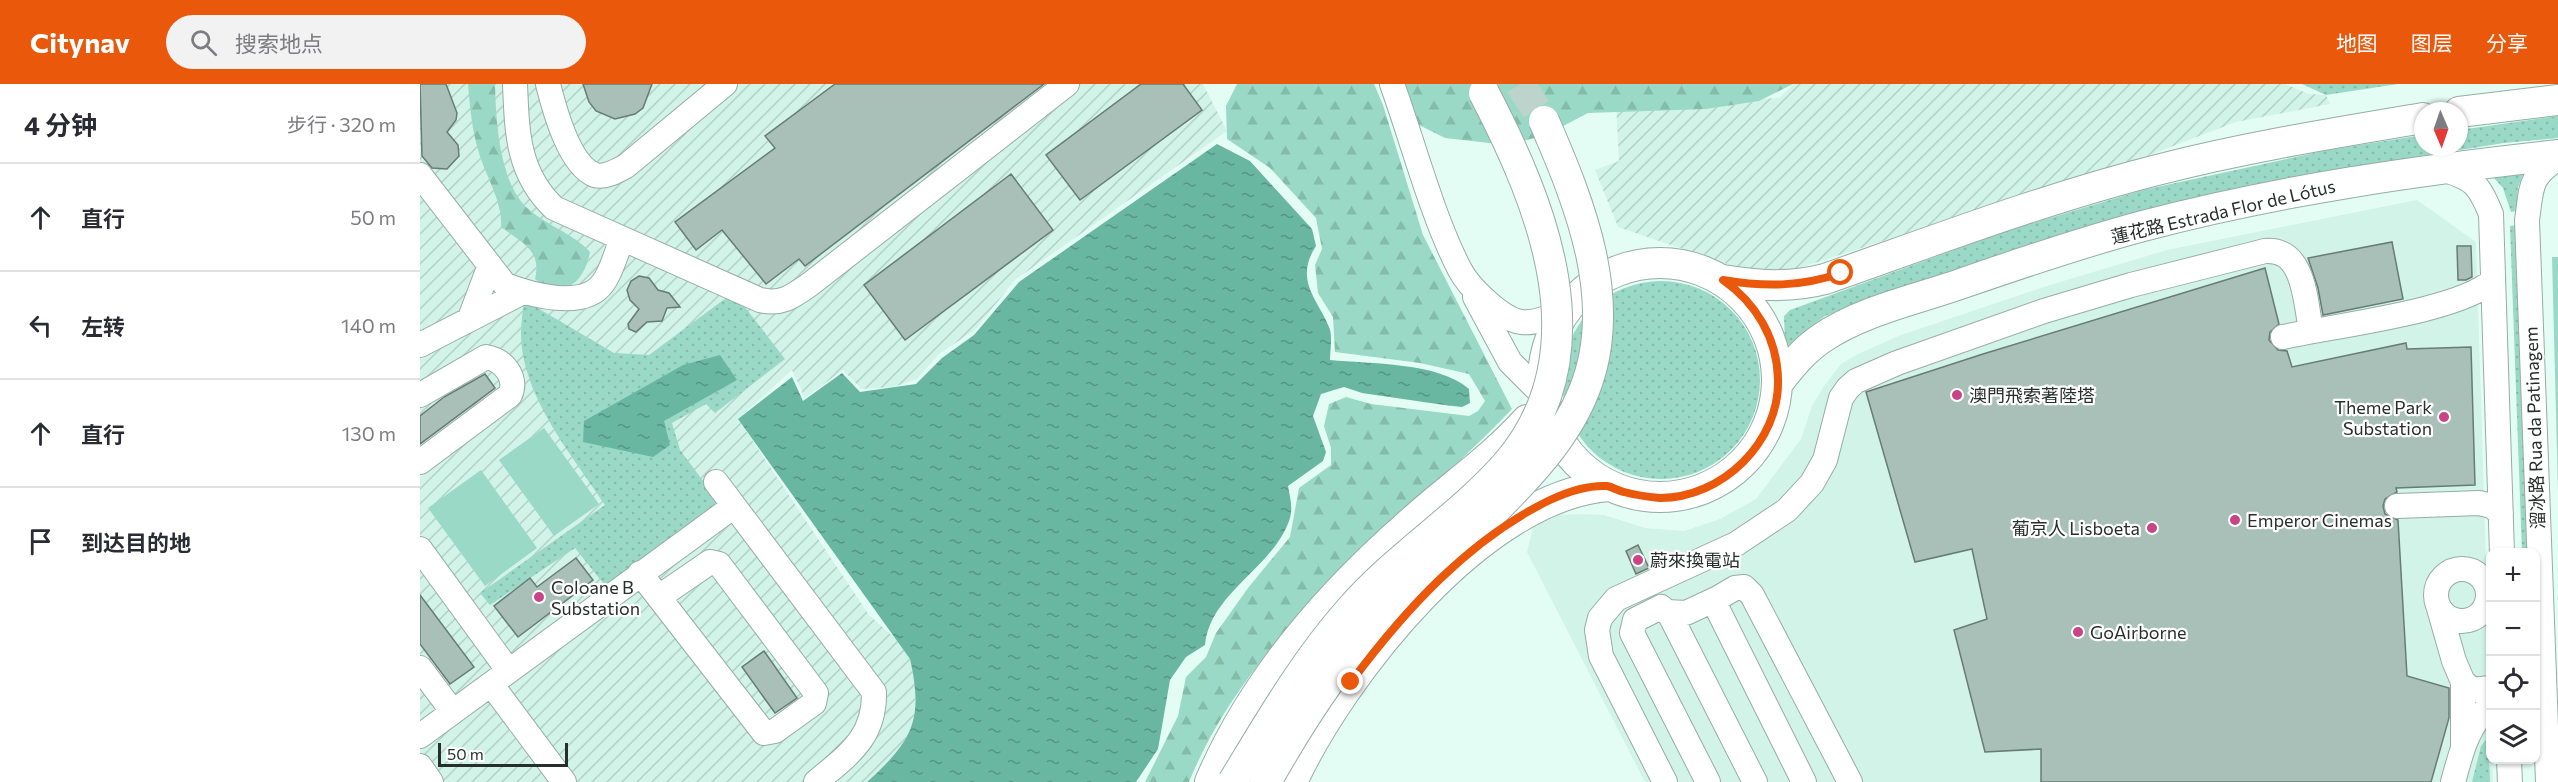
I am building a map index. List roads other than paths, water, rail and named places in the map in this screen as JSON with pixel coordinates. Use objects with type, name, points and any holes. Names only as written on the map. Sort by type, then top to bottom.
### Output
[{"type":"main road","points":[[1233,782],[1284,698],[1351,609],[1506,464],[1531,429],[1548,396],[1554,375],[1557,341],[1557,303],[1550,265],[1532,197],[1484,93]]},
{"type":"main road","points":[[2468,111],[2558,100]]},
{"type":"main road","points":[[1723,280],[1738,291],[1765,326],[1774,350],[1778,383],[1772,419],[1755,450],[1728,476],[1696,492],[1660,498],[1624,492],[1609,486],[1575,462],[1563,448],[1549,420],[1543,395],[1548,346],[1553,327],[1564,309],[1584,290],[1621,269],[1650,263],[1686,265],[1723,280],[1748,284],[1801,285],[1825,279],[1978,224],[2159,169],[2267,145],[2414,120]]},
{"type":"main road","points":[[1266,782],[1298,725],[1329,677],[1372,625],[1408,587],[1514,491],[1564,429],[1584,392],[1594,361],[1597,335],[1597,295],[1592,253],[1566,172],[1544,121]]},
{"type":"main road","name":"蓮花路 Estrada Flor de Lótus","points":[[1778,383],[1799,357],[1823,337],[1858,319],[2022,263],[2143,226],[2278,195],[2438,168],[2558,157]]},
{"type":"main road","points":[[1210,782],[1251,704],[1296,639],[1348,580],[1508,441],[1529,417],[1543,395]]},
{"type":"main road","points":[[1292,782],[1307,748],[1351,682],[1387,634],[1430,590],[1476,548],[1527,513],[1578,490],[1609,486]]},
{"type":"street","points":[[515,84],[519,151],[534,185],[554,208],[760,300],[781,302],[809,285],[1067,84]]},
{"type":"street","points":[[548,84],[570,147],[586,168],[596,175],[610,174],[626,166],[725,84]]},
{"type":"street","points":[[1392,84],[1443,230],[1461,272],[1510,362],[1543,395]]},
{"type":"street","name":"溜冰路 Rua da Patinagem","points":[[2548,782],[2527,220],[2530,189],[2538,171],[2558,157]]},
{"type":"street","name":"溜冰路 Rua da Patinagem","points":[[2438,168],[2468,177],[2483,195],[2490,214],[2502,548]]},
{"type":"street","points":[[420,175],[505,285],[523,292],[560,297],[586,295],[595,291],[604,282],[622,239]]},
{"type":"street","points":[[1665,782],[1601,656],[1597,630],[1600,618],[1616,599],[1736,544],[1787,510],[1812,483],[1825,460],[1841,398],[1856,381],[1897,363],[2044,311],[2131,285],[2265,251],[2283,252],[2294,262],[2311,330]]},
{"type":"street","points":[[470,318],[490,266]]},
{"type":"street","points":[[1461,272],[1486,300],[1508,318],[1531,322],[1564,309]]},
{"type":"street","points":[[2283,337],[2442,305],[2476,293],[2493,279]]},
{"type":"street","points":[[420,345],[523,292]]},
{"type":"street","points":[[2442,305],[2467,306],[2494,320]]},
{"type":"street","points":[[420,462],[510,395],[513,383],[505,367],[486,357],[422,389]]},
{"type":"street","points":[[716,482],[874,692],[874,711],[864,737],[850,754],[816,782]]},
{"type":"street","points":[[2479,503],[2494,497],[2500,488]]},
{"type":"street","points":[[2397,506],[2479,503],[2492,506],[2501,514]]},
{"type":"street","points":[[420,736],[734,506]]},
{"type":"street","points":[[420,549],[564,782]]},
{"type":"street","points":[[640,573],[764,733],[776,731],[814,703],[816,693],[719,564],[710,562],[659,597]]},
{"type":"street","points":[[2438,605],[2449,617],[2457,620],[2473,619],[2481,614],[2488,598],[2484,581],[2471,571],[2454,571],[2447,575],[2438,589],[2438,605],[2454,661],[2463,682],[2473,690],[2486,688]]},
{"type":"street","points":[[1667,612],[1686,613],[1740,587],[1750,591],[1850,782]]},
{"type":"street","points":[[1718,598],[1719,613],[1804,782]]},
{"type":"street","points":[[1708,782],[1632,633],[1635,620],[1661,607],[1667,612],[1755,782]]},
{"type":"street","points":[[2463,747],[2462,640],[2473,619]]},
{"type":"street","points":[[420,668],[453,712]]},
{"type":"street","points":[[2453,782],[2463,747],[2474,722],[2486,709]]},
{"type":"street","points":[[2463,782],[2476,733],[2486,720]]},
{"type":"street","points":[[2509,764],[2510,782]]},
{"type":"street","points":[[420,766],[431,782]]},
{"type":"water","points":[[1217,144],[1250,161],[1312,229],[1316,246],[1307,269],[1307,279],[1330,331],[1330,360],[1403,366],[1440,374],[1456,380],[1469,389],[1470,403],[1462,407],[1444,405],[1362,393],[1344,387],[1321,394],[1313,416],[1326,452],[1323,461],[1288,486],[1291,514],[1282,535],[1271,551],[1218,610],[1209,626],[1205,645],[1186,657],[1170,680],[1158,749],[1136,782],[867,782],[895,754],[911,728],[916,699],[910,659],[738,419],[792,377],[803,401],[842,373],[860,392],[916,384],[942,358],[974,335],[1019,282]]},
{"type":"water","points":[[720,355],[737,380],[664,421],[670,445],[653,457],[583,442],[584,421],[683,365]]},
{"type":"tunnel","points":[[1520,84],[1544,121]]},
{"type":"place","name":"澳門飛索著陸塔","points":[[1957,395]]},
{"type":"place","name":"Theme Park Substation","points":[[2444,417]]},
{"type":"place","name":"Emperor Cinemas","points":[[2235,520]]},
{"type":"place","name":"葡京人 Lisboeta","points":[[2152,528]]},
{"type":"place","name":"蔚來換電站","points":[[1638,560]]},
{"type":"place","name":"Coloane B Substation","points":[[539,597]]},
{"type":"place","name":"GoAirborne","points":[[2078,632]]}]
